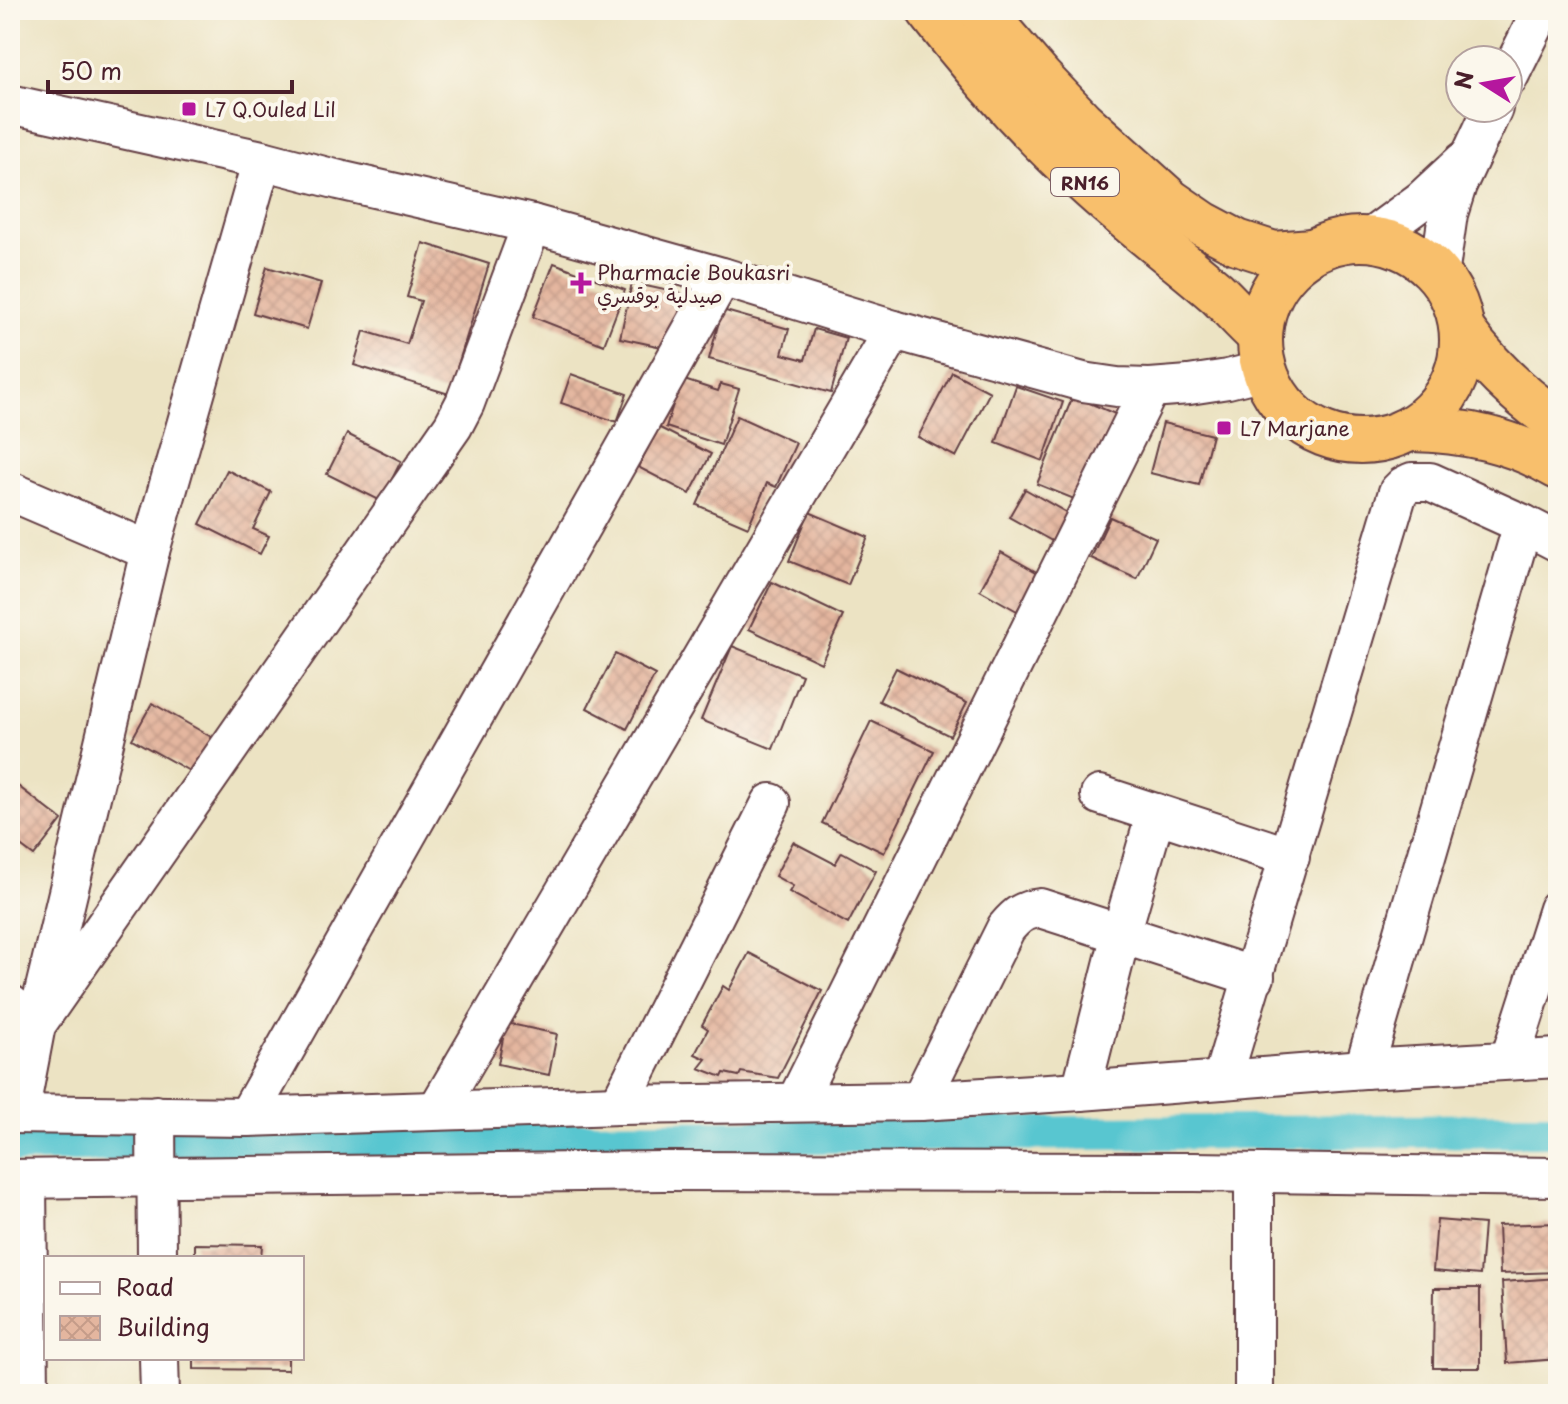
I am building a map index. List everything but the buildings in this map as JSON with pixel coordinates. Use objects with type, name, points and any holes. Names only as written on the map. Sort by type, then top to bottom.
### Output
[{"type":"highway","name":"RN16","points":[[929,10],[992,88],[1075,173],[1220,296],[1241,320],[1262,353],[1274,394],[1290,414],[1311,430],[1335,439],[1361,442],[1387,439],[1411,429],[1434,411],[1451,387],[1460,359],[1462,330],[1454,301],[1439,276],[1425,262],[1389,243],[1369,239],[1340,241],[1312,251],[1274,254],[1237,242],[1203,224],[1171,202],[1081,121],[1029,67],[981,10]]},
{"type":"highway","name":"RN16","points":[[1262,353],[1264,310],[1275,286],[1291,266],[1312,251]]},
{"type":"highway","name":"RN16","points":[[1462,330],[1504,381],[1558,422]]},
{"type":"highway","name":"RN16","points":[[1411,429],[1441,429],[1498,440],[1558,467]]},
{"type":"street","points":[[1524,46],[1542,10]]},
{"type":"street","points":[[10,104],[532,224],[1083,382],[1150,388],[1215,381],[1262,353]]},
{"type":"street","points":[[1439,276],[1448,214],[1457,185],[1485,124]]},
{"type":"street","points":[[1369,239],[1422,200],[1469,157]]},
{"type":"street","points":[[262,160],[150,551],[23,1015],[14,1114],[247,1117],[619,1105],[920,1101],[1558,1058]]},
{"type":"street","points":[[23,1015],[453,426],[465,403],[532,224]]},
{"type":"street","points":[[247,1117],[722,277]]},
{"type":"street","points":[[437,1110],[894,330]]},
{"type":"street","points":[[796,1102],[1150,388]]},
{"type":"street","points":[[1222,1080],[1398,492],[1412,482],[1430,482],[1558,542]]},
{"type":"street","points":[[10,491],[150,551]]},
{"type":"street","points":[[1364,1069],[1523,524]]},
{"type":"street","points":[[1100,795],[1290,857]]},
{"type":"street","points":[[619,1105],[771,803]]},
{"type":"street","points":[[1081,1091],[1156,813]]},
{"type":"street","points":[[920,1101],[1006,928],[1026,910],[1040,908],[1255,977]]},
{"type":"street","points":[[1510,1059],[1558,909]]},
{"type":"street","points":[[156,1116],[157,1256]]},
{"type":"street","points":[[29,1394],[18,1179],[663,1171],[1558,1177]]},
{"type":"street","points":[[1254,1173],[1254,1394]]},
{"type":"street","points":[[159,1360],[160,1394]]},
{"type":"waterway","points":[[10,1146],[1558,1130]]},
{"type":"place","name":"L7 Q.Ouled Lil","points":[[189,109]]},
{"type":"place","name":"Pharmacie Boukasri صيدلية بوقسري","points":[[581,283]]},
{"type":"place","name":"L7 Marjane","points":[[1224,428]]}]
